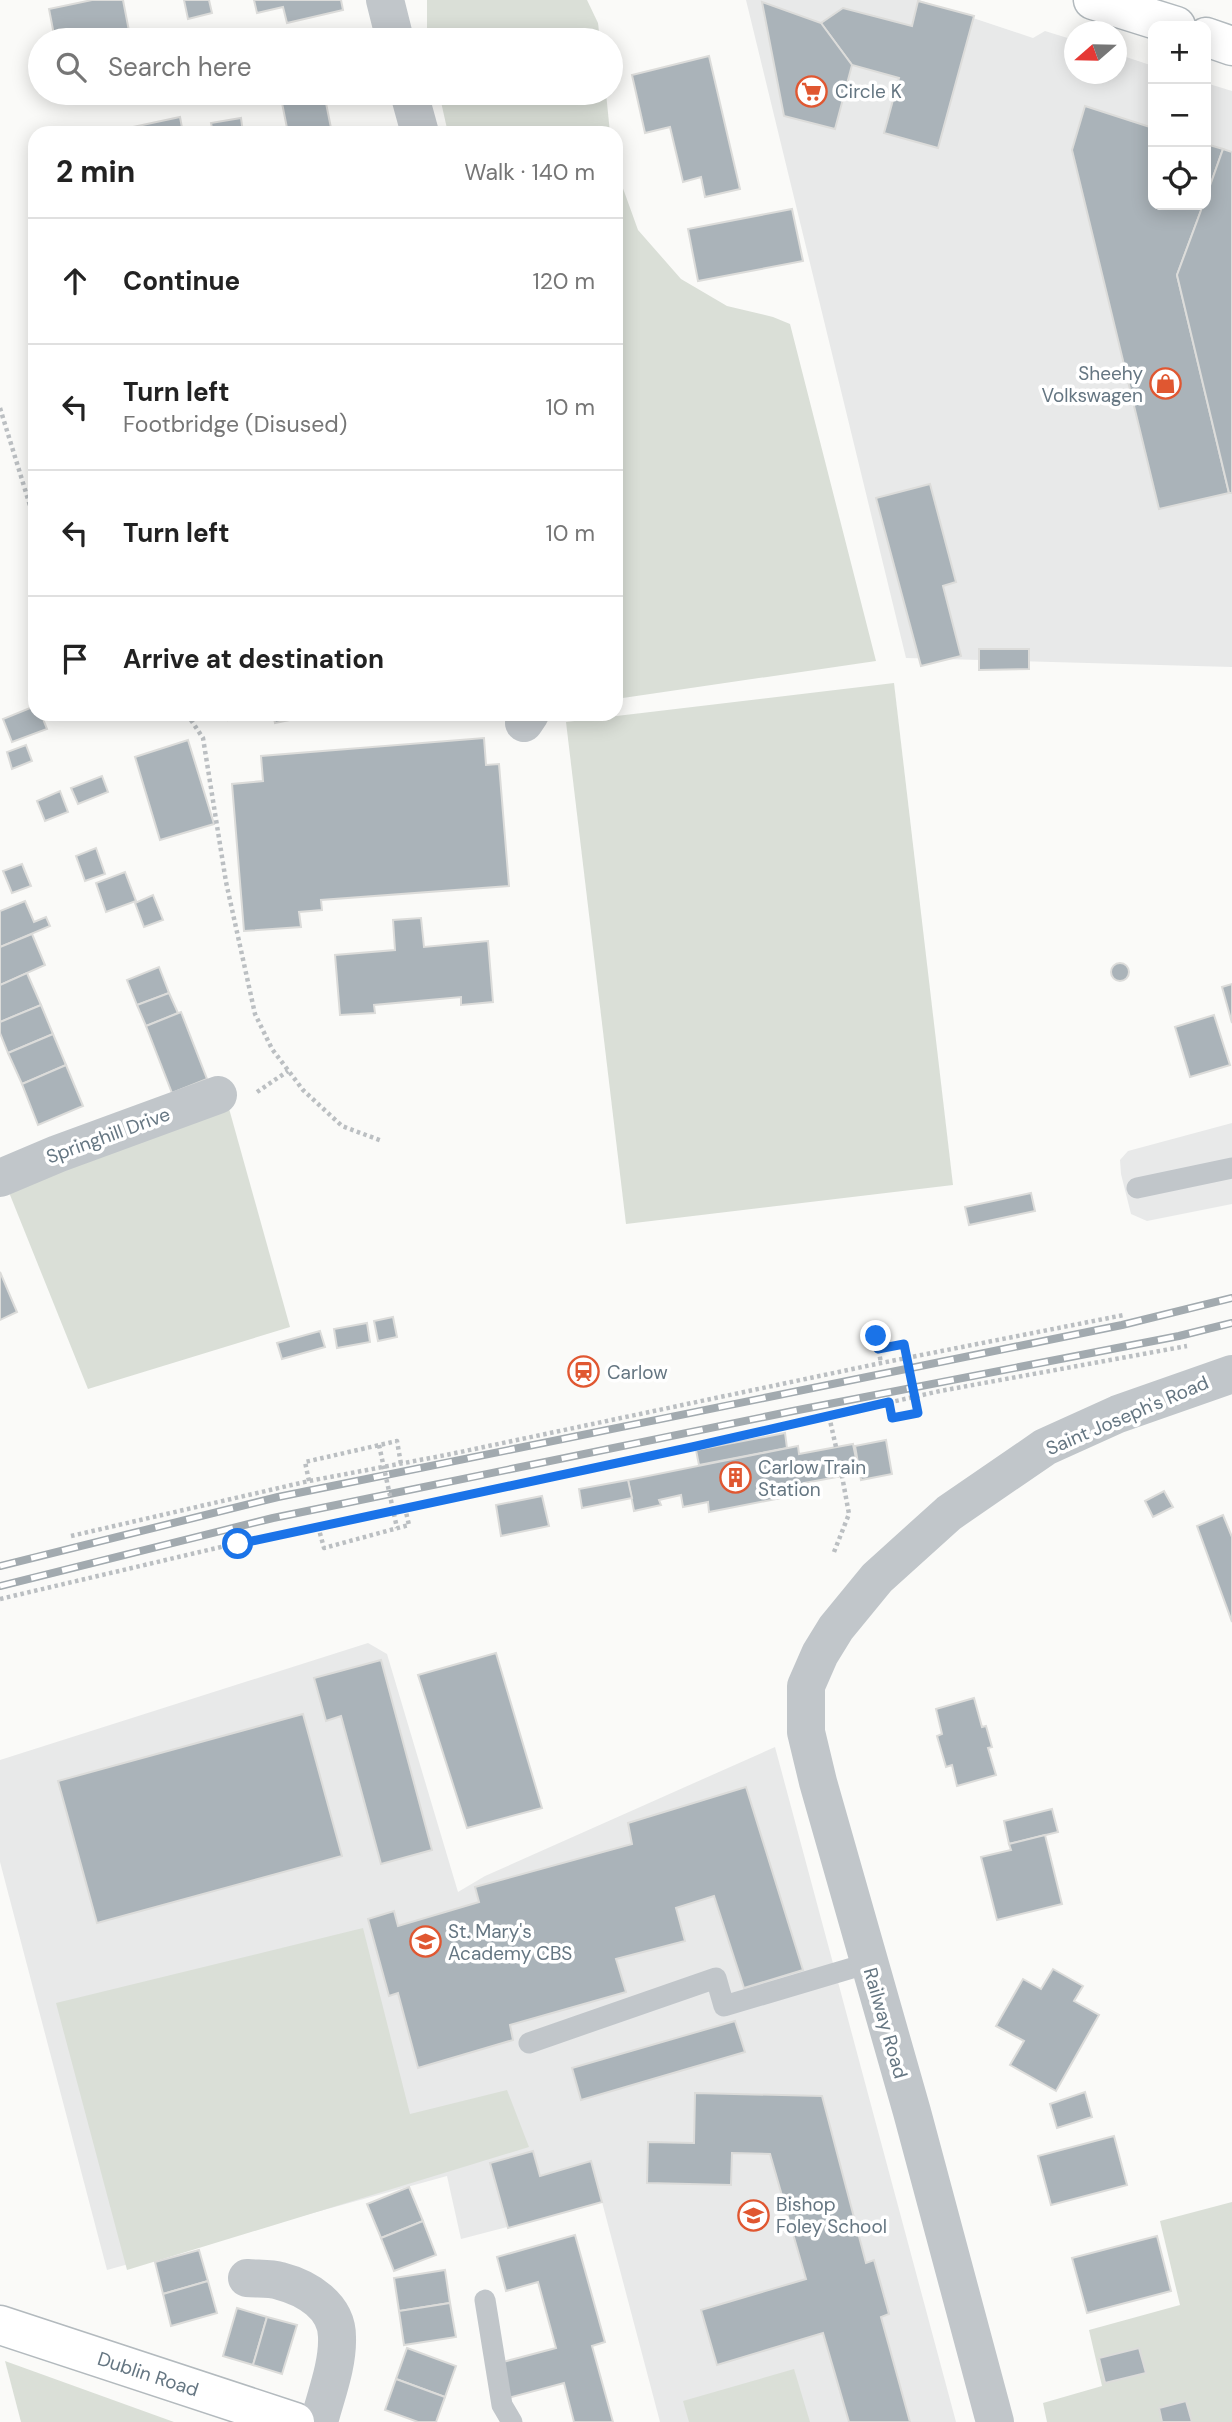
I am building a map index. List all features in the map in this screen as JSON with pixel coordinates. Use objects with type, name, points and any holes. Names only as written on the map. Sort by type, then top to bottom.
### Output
[{"type":"main road","points":[[1093,0],[1160,21]]},
{"type":"main road","points":[[1211,39],[1232,46]]},
{"type":"main road","name":"Dublin Road","points":[[0,2325],[295,2422]]},
{"type":"street","points":[[385,0],[393,28]]},
{"type":"street","points":[[412,105],[418,126]]},
{"type":"street","name":"Springhill Drive","points":[[0,1178],[57,1154],[218,1095]]},
{"type":"street","name":"Saint Joseph's Road","points":[[836,1628],[877,1578],[949,1513],[1045,1447],[1118,1414],[1232,1374]]},
{"type":"street","name":"Railway Road","points":[[836,1628],[820,1654],[806,1686],[806,1732],[995,2422]]},
{"type":"street","points":[[247,2278],[279,2280],[300,2289],[324,2303],[333,2318],[338,2336],[334,2368],[319,2422]]},
{"type":"lane","points":[[1137,1188],[1232,1168]]},
{"type":"lane","points":[[529,2043],[716,1978],[724,2006],[869,1962]]},
{"type":"lane","points":[[485,2300],[502,2405],[512,2422]]},
{"type":"path","points":[[0,408],[28,499]]},
{"type":"path","points":[[192,721],[204,738],[226,882],[261,1026],[272,1049],[303,1090],[342,1126],[382,1141]]},
{"type":"path","points":[[71,1536],[309,1481],[1124,1315]]},
{"type":"path","points":[[876,1336],[881,1363]]},
{"type":"path","points":[[878,1349],[904,1344],[918,1413],[892,1418],[889,1402]]},
{"type":"path","points":[[0,1599],[318,1526],[889,1402],[1191,1345]]},
{"type":"path","points":[[829,1416],[836,1447]]},
{"type":"path","points":[[309,1481],[305,1462],[397,1441],[401,1464]]},
{"type":"path","points":[[379,1445],[397,1528]]},
{"type":"path","points":[[834,1552],[849,1514],[842,1476]]},
{"type":"path","points":[[318,1526],[324,1548],[409,1525],[405,1508]]},
{"type":"shaded area","points":[[427,0],[587,0],[599,28],[427,28]]},
{"type":"shaded area","points":[[746,0],[919,0],[1033,38],[1045,31],[1064,37],[1064,84],[1127,84],[1127,57],[1148,64],[1148,210],[1211,210],[1211,85],[1232,91],[1232,667],[906,658]]},
{"type":"shaded area","points":[[442,105],[607,105],[609,126],[446,126]]},
{"type":"shaded area","points":[[623,188],[638,230],[681,279],[727,306],[790,324],[876,661],[623,698]]},
{"type":"shaded area","points":[[894,683],[953,1185],[626,1224],[566,722],[623,721],[623,715]]},
{"type":"shaded area","points":[[228,1105],[290,1327],[88,1389],[6,1185]]},
{"type":"shaded area","points":[[1232,1123],[1232,1204],[1147,1221],[1131,1214],[1120,1160],[1128,1151]]},
{"type":"shaded area","name":"St. Mary's Academy CBS","points":[[368,1643],[387,1654],[458,1892],[485,1876],[775,1747],[956,2422],[660,2422],[602,2202],[461,2239],[447,2176],[107,2270],[0,1862],[0,1760]]},
{"type":"shaded area","points":[[363,1928],[410,2114],[507,2090],[529,2147],[127,2270],[56,2003]]},
{"type":"shaded area","points":[[1232,2202],[1232,2422],[1047,2422],[1043,2403],[1102,2386],[1089,2330],[1180,2305],[1160,2221]]},
{"type":"shaded area","points":[[5,2361],[174,2422],[21,2422]]},
{"type":"shaded area","points":[[794,2369],[810,2422],[689,2422],[683,2401]]},
{"type":"building","points":[[92,0],[123,0],[128,28],[53,28],[49,9]]},
{"type":"building","points":[[184,0],[209,0],[212,13],[188,19]]},
{"type":"building","points":[[254,0],[341,0],[343,10],[287,23],[283,7],[257,13]]},
{"type":"building","name":"Circle K","points":[[918,1],[974,16],[938,148],[884,133],[899,78],[852,65],[821,23],[843,8],[912,26]]},
{"type":"building","name":"Circle K","points":[[762,2],[821,23],[852,65],[835,129],[784,116]]},
{"type":"building","points":[[709,56],[740,189],[705,197],[701,177],[683,182],[670,127],[645,133],[632,75]]},
{"type":"building","points":[[282,105],[326,105],[331,126],[287,126]]},
{"type":"building","name":"Sheehy Volkswagen","points":[[1085,106],[1148,126],[1148,210],[1201,210],[1177,275],[1229,493],[1159,509],[1072,150]]},
{"type":"building","points":[[180,117],[182,126],[138,126]]},
{"type":"building","points":[[241,118],[242,126],[212,126],[211,123]]},
{"type":"building","points":[[1211,145],[1223,149],[1211,183]]},
{"type":"building","points":[[1223,149],[1232,152],[1232,493],[1229,493],[1177,275],[1201,210],[1211,210],[1211,183]]},
{"type":"building","points":[[792,209],[803,261],[698,281],[688,229]]},
{"type":"building","points":[[930,484],[956,582],[943,586],[961,656],[921,666],[876,498]]},
{"type":"building","points":[[979,649],[1029,649],[1029,669],[979,670]]},
{"type":"building","points":[[28,709],[28,721],[44,721],[47,729],[12,742],[3,719]]},
{"type":"building","points":[[484,738],[486,765],[499,764],[509,886],[321,900],[322,910],[299,912],[301,927],[244,931],[232,784],[263,781],[261,756]]},
{"type":"building","points":[[188,740],[214,824],[160,840],[135,757]]},
{"type":"building","points":[[26,745],[32,761],[12,769],[7,752]]},
{"type":"building","points":[[102,776],[108,792],[78,804],[71,788]]},
{"type":"building","points":[[60,791],[68,812],[45,821],[37,801]]},
{"type":"building","points":[[96,848],[105,874],[85,881],[76,856]]},
{"type":"building","points":[[22,864],[31,886],[12,893],[3,871]]},
{"type":"building","points":[[125,872],[136,901],[106,912],[96,883]]},
{"type":"building","points":[[153,895],[163,920],[144,927],[135,903]]},
{"type":"building","points":[[25,901],[34,922],[46,917],[50,926],[0,947],[0,911]]},
{"type":"building","points":[[421,918],[424,947],[488,941],[493,1002],[461,1005],[461,997],[374,1005],[375,1013],[340,1015],[335,955],[395,950],[393,920]]},
{"type":"building","points":[[32,934],[45,965],[0,985],[0,947]]},
{"type":"building","points":[[1120,963],[1128,968],[1129,972],[1124,980],[1120,981],[1112,976],[1111,972],[1116,964]]},
{"type":"building","points":[[159,967],[169,993],[137,1005],[127,980]]},
{"type":"building","points":[[27,973],[41,1005],[0,1022],[0,985]]},
{"type":"building","points":[[1232,984],[1232,1023],[1222,987]]},
{"type":"building","points":[[169,993],[178,1013],[146,1026],[137,1005]]},
{"type":"building","points":[[41,1005],[53,1034],[8,1053],[0,1033],[0,1022]]},
{"type":"building","points":[[181,1012],[207,1079],[172,1093],[146,1026]]},
{"type":"building","points":[[1214,1015],[1230,1065],[1190,1077],[1175,1027]]},
{"type":"building","points":[[53,1034],[66,1065],[22,1084],[8,1053]]},
{"type":"building","points":[[66,1065],[83,1106],[38,1125],[22,1084]]},
{"type":"building","points":[[1031,1193],[1035,1211],[969,1225],[965,1207]]},
{"type":"building","points":[[0,1272],[17,1312],[0,1320]]},
{"type":"building","points":[[393,1317],[397,1337],[378,1341],[374,1321]]},
{"type":"building","points":[[367,1323],[370,1342],[337,1348],[334,1329]]},
{"type":"building","points":[[320,1331],[325,1347],[282,1359],[277,1343]]},
{"type":"building","points":[[785,1433],[787,1448],[699,1465],[696,1450]]},
{"type":"building","points":[[886,1440],[892,1474],[861,1480],[855,1446]]},
{"type":"building","name":"Carlow Train Station","points":[[853,1444],[859,1473],[804,1483],[807,1493],[709,1512],[708,1502],[683,1507],[681,1495],[659,1500],[661,1505],[634,1511],[628,1480],[798,1446],[799,1454]]},
{"type":"building","points":[[628,1480],[632,1498],[582,1508],[579,1489]]},
{"type":"building","points":[[1164,1491],[1173,1507],[1153,1517],[1145,1501]]},
{"type":"building","points":[[542,1496],[549,1526],[501,1536],[496,1505]]},
{"type":"building","points":[[1223,1515],[1232,1537],[1232,1622],[1197,1526]]},
{"type":"building","points":[[496,1653],[542,1808],[467,1828],[418,1675]]},
{"type":"building","points":[[381,1660],[432,1850],[381,1864],[341,1716],[326,1721],[314,1678]]},
{"type":"building","points":[[974,1698],[982,1727],[986,1726],[992,1747],[988,1748],[996,1775],[957,1786],[952,1765],[946,1767],[937,1736],[942,1734],[936,1709]]},
{"type":"building","points":[[303,1714],[342,1856],[97,1923],[58,1781]]},
{"type":"building","points":[[746,1787],[803,1970],[744,1988],[714,1896],[676,1908],[685,1941],[616,1959],[626,1992],[510,2025],[513,2040],[418,2068],[398,1993],[389,1996],[368,1919],[394,1911],[398,1926],[479,1902],[475,1887],[632,1844],[628,1823]]},
{"type":"building","points":[[1052,1809],[1058,1832],[1009,1844],[1004,1821]]},
{"type":"building","points":[[1045,1835],[1062,1904],[997,1920],[981,1857],[1011,1850],[1009,1844]]},
{"type":"building","points":[[1053,1969],[1083,1986],[1074,2001],[1099,2015],[1056,2091],[1010,2065],[1024,2041],[996,2026],[1023,1979],[1041,1989]]},
{"type":"building","points":[[735,2021],[745,2052],[581,2100],[572,2068]]},
{"type":"building","points":[[1085,2092],[1092,2117],[1057,2128],[1050,2104]]},
{"type":"building","points":[[695,2093],[822,2096],[866,2263],[874,2260],[889,2314],[881,2317],[910,2422],[849,2422],[823,2333],[717,2365],[701,2310],[806,2279],[770,2154],[732,2153],[731,2185],[647,2183],[648,2142],[694,2143]]},
{"type":"building","points":[[1114,2136],[1127,2185],[1051,2205],[1038,2156]]},
{"type":"building","points":[[533,2151],[540,2176],[591,2161],[602,2202],[508,2228],[490,2163]]},
{"type":"building","points":[[409,2187],[423,2221],[381,2238],[367,2204]]},
{"type":"building","points":[[423,2221],[436,2255],[394,2271],[381,2238]]},
{"type":"building","points":[[575,2235],[605,2342],[592,2346],[613,2422],[574,2422],[564,2383],[508,2398],[499,2363],[556,2348],[538,2282],[506,2291],[497,2257]]},
{"type":"building","points":[[1157,2236],[1171,2291],[1087,2313],[1072,2258]]},
{"type":"building","points":[[199,2250],[208,2281],[163,2294],[155,2262]]},
{"type":"building","points":[[445,2270],[450,2303],[399,2311],[394,2278]]},
{"type":"building","points":[[208,2281],[217,2313],[171,2326],[163,2294]]},
{"type":"building","points":[[450,2303],[456,2337],[404,2345],[399,2311]]},
{"type":"building","points":[[237,2308],[267,2317],[253,2365],[223,2356]]},
{"type":"building","points":[[267,2317],[297,2325],[282,2374],[253,2365]]},
{"type":"building","points":[[407,2348],[456,2366],[445,2397],[396,2379]]},
{"type":"building","points":[[1139,2348],[1146,2373],[1105,2383],[1099,2358]]},
{"type":"building","points":[[396,2379],[445,2397],[436,2422],[418,2422],[385,2410]]},
{"type":"building","points":[[1186,2401],[1192,2422],[1162,2422],[1159,2408]]},
{"type":"railway","points":[[0,1566],[278,1497],[1122,1325],[1232,1298]]},
{"type":"railway","points":[[0,1586],[273,1518],[793,1411],[1179,1336],[1232,1323]]},
{"type":"place","name":"Circle K","points":[[812,91]]},
{"type":"place","name":"Sheehy Volkswagen","points":[[1166,384]]},
{"type":"place","name":"Carlow","points":[[584,1372]]},
{"type":"place","name":"Carlow Train Station","points":[[735,1478]]},
{"type":"place","name":"St. Mary's Academy CBS","points":[[425,1942]]},
{"type":"place","name":"Bishop Foley School","points":[[753,2215]]},
{"type":"route","points":[[238,1544],[889,1402],[892,1418],[918,1413],[904,1344],[878,1349],[876,1336]]}]
